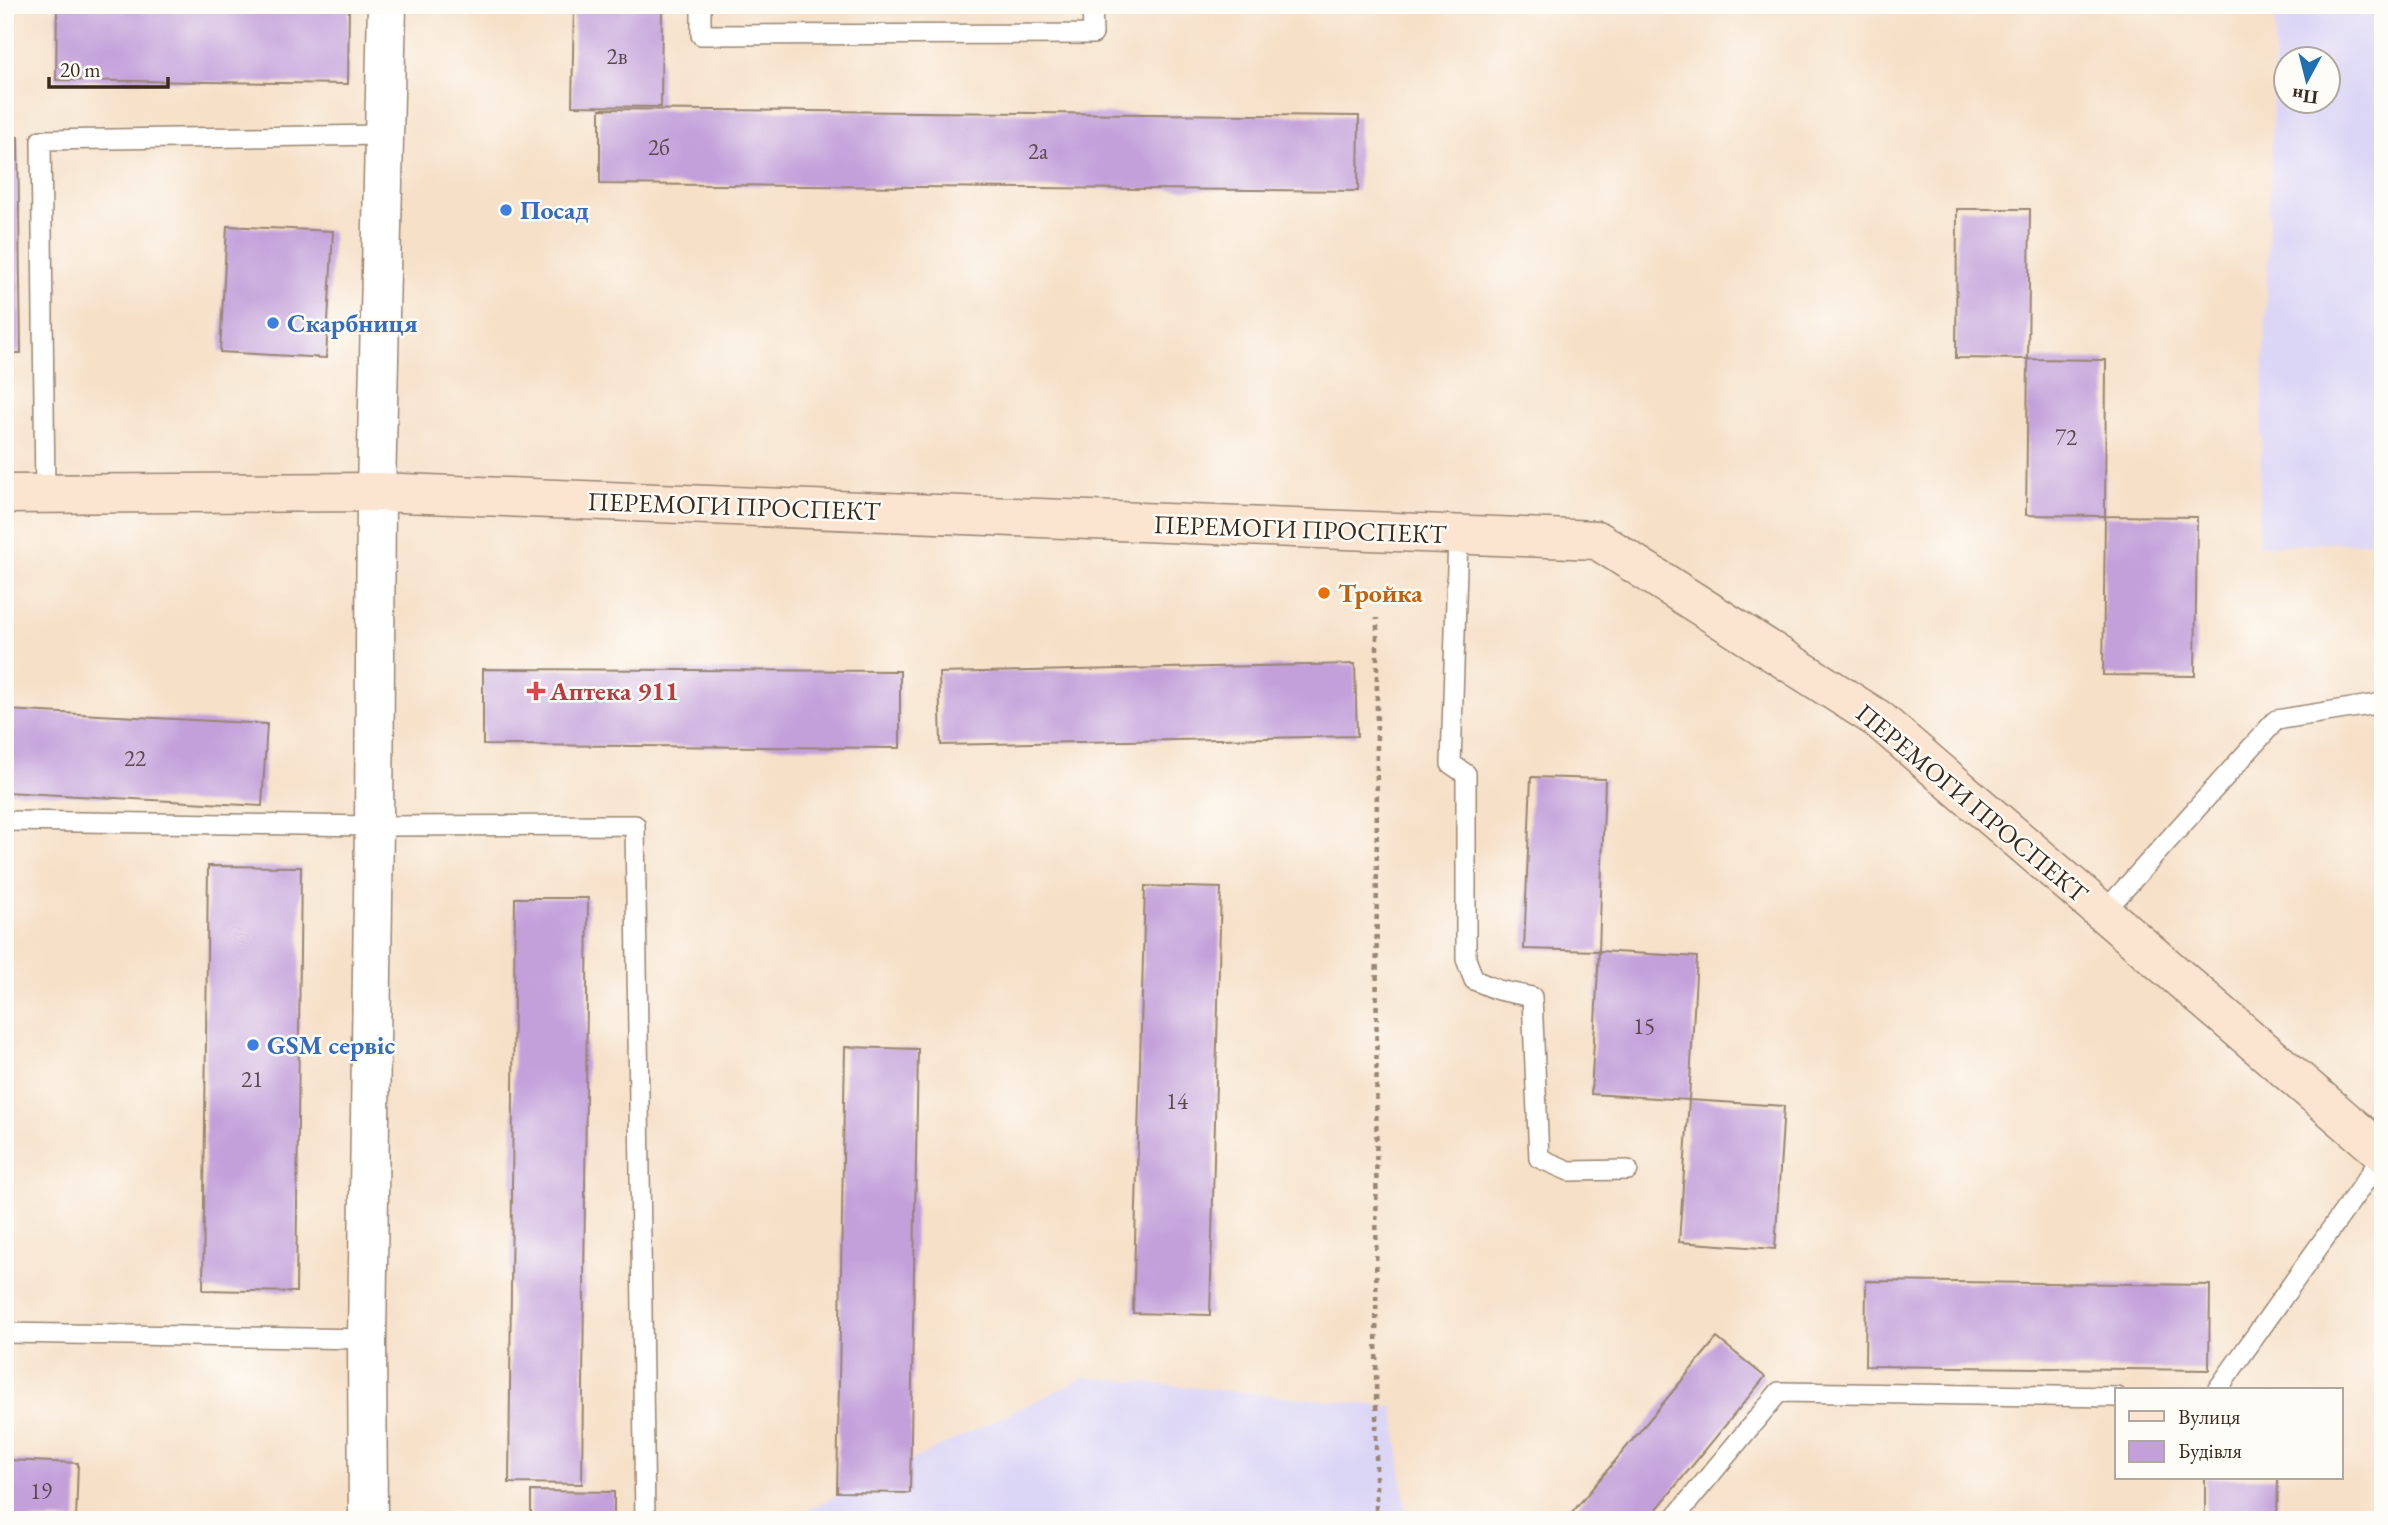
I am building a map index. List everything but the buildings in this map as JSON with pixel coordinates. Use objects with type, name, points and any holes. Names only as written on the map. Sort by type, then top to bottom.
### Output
[{"type":"street","points":[[368,1520],[367,1339],[376,492],[387,5]]},
{"type":"street","name":"ПЕРЕМОГИ ПРОСПЕКТ","points":[[5,494],[376,492],[1597,540],[1878,719],[2383,1154]]},
{"type":"lane","points":[[701,5],[701,35],[1093,34],[1092,5]]},
{"type":"lane","points":[[45,493],[41,140],[384,135]]},
{"type":"lane","points":[[1458,535],[1451,764],[1466,774],[1466,959],[1474,980],[1498,990],[1532,997],[1539,1158],[1569,1171],[1628,1170]]},
{"type":"lane","points":[[2103,913],[2276,720],[2383,703]]},
{"type":"lane","points":[[5,821],[374,826],[635,825],[645,1520]]},
{"type":"lane","points":[[2218,1388],[2383,1154]]},
{"type":"lane","points":[[5,1333],[367,1339]]},
{"type":"lane","points":[[1674,1520],[1779,1392],[2115,1397]]},
{"type":"path","points":[[1376,1520],[1377,618]]},
{"type":"shaded area","points":[[2276,5],[2383,5],[2383,541],[2258,546],[2272,116],[2342,116],[2342,46],[2275,46]]},
{"type":"shaded area","points":[[1086,1377],[1394,1407],[1407,1520],[786,1520]]},
{"type":"place","name":"Посад","points":[[506,210]]},
{"type":"place","name":"Скарбниця","points":[[273,323]]},
{"type":"place","name":"Тройка","points":[[1324,593]]},
{"type":"place","name":"Аптека 911","points":[[536,691]]},
{"type":"place","name":"GSM сервіс","points":[[253,1045]]}]
